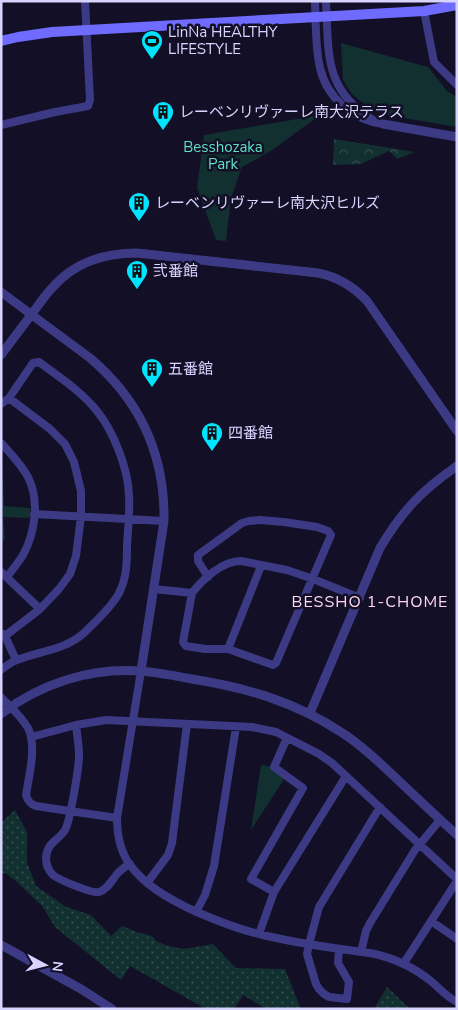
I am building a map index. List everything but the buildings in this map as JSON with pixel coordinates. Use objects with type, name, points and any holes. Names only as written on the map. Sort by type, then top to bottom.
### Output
[{"type":"main road","points":[[1,41],[32,34],[87,29],[424,11],[457,6]]},
{"type":"street","points":[[1,125],[88,106],[90,100],[85,1]]},
{"type":"street","points":[[315,1],[320,66],[323,78],[332,94],[349,111],[362,120],[373,123],[457,137]]},
{"type":"street","points":[[326,1],[330,58],[340,89],[346,98],[360,110],[383,124]]},
{"type":"street","points":[[424,11],[434,62],[457,85]]},
{"type":"street","points":[[1,355],[51,288],[64,276],[82,264],[104,256],[137,253],[318,273],[328,275],[350,285],[360,293],[457,431]]},
{"type":"street","points":[[1,292],[101,367],[134,407],[151,439],[157,458],[163,487],[164,521],[117,818],[117,831],[120,843],[130,864],[147,883],[172,900],[224,924],[259,934],[361,952],[404,963],[457,1002]]},
{"type":"street","points":[[1,404],[9,398],[33,364],[39,362],[75,388],[97,411],[115,440],[124,467],[129,494],[125,575],[119,593],[113,603],[83,634],[73,641],[16,660],[1,670]]},
{"type":"street","points":[[9,398],[50,429],[65,444],[74,462],[81,492],[81,516],[76,556],[70,574],[40,609],[3,635],[16,660]]},
{"type":"street","points":[[1,444],[27,475],[31,485],[34,514],[30,540],[22,557],[4,575],[40,609]]},
{"type":"street","points":[[310,713],[380,548],[407,508],[428,488],[457,466]]},
{"type":"street","points":[[34,514],[164,521]]},
{"type":"street","points":[[208,577],[198,561],[198,555],[242,523],[260,520],[318,527],[328,531],[331,535],[313,579],[276,663],[273,665],[228,649],[205,649],[186,646],[183,642],[192,593],[200,583],[208,577],[225,564],[234,561],[247,562],[287,570],[313,579],[360,598]]},
{"type":"street","points":[[228,649],[261,566]]},
{"type":"street","points":[[154,589],[192,593]]},
{"type":"street","points":[[1,714],[36,691],[75,677],[119,670],[141,671],[235,686],[275,698],[310,713],[345,734],[376,759],[457,835]]},
{"type":"street","points":[[1,698],[22,718],[29,729],[33,748],[26,795],[28,801],[36,806],[117,818]]},
{"type":"street","points":[[31,737],[76,725],[106,720],[133,720],[266,730],[276,732],[319,754],[332,763],[457,880],[404,963]]},
{"type":"street","points":[[147,883],[168,855],[172,843],[187,724]]},
{"type":"street","points":[[76,725],[79,758],[68,824],[64,832],[52,842],[48,850],[46,859],[48,867],[54,875],[90,892],[99,892],[106,888],[111,880],[130,864]]},
{"type":"street","points":[[196,912],[205,895],[214,866],[236,727]]},
{"type":"street","points":[[274,892],[251,880],[304,788],[274,768],[287,738]]},
{"type":"street","points":[[259,934],[274,892],[346,776]]},
{"type":"street","points":[[339,949],[338,963],[349,982],[347,999],[329,997],[319,989],[308,954],[309,944],[319,907],[380,807]]},
{"type":"street","points":[[361,952],[370,923],[415,850],[440,820]]},
{"type":"street","points":[[431,921],[457,940]]},
{"type":"street","points":[[1,945],[112,1009]]},
{"type":"green space","points":[[341,43],[428,67],[447,91],[457,97],[457,127],[377,112],[359,100],[351,93],[343,80]]},
{"type":"green space","name":"Besshozaka Park","points":[[320,115],[271,151],[242,167],[231,198],[226,241],[216,240],[197,188],[204,135]]},
{"type":"green space","points":[[334,139],[415,152],[397,159],[389,151],[361,164],[333,165]]},
{"type":"green space","points":[[1,477],[3,479],[4,506],[30,508],[30,518],[3,517],[5,539],[1,544]]},
{"type":"green space","points":[[261,765],[274,767],[286,776],[251,830]]},
{"type":"green space","points":[[15,810],[27,832],[27,862],[36,886],[66,907],[91,915],[111,936],[122,926],[152,936],[156,941],[168,946],[184,949],[213,944],[236,968],[285,969],[301,1009],[266,1009],[243,995],[234,1009],[206,1009],[130,966],[121,980],[55,927],[42,906],[17,882],[7,874],[1,873],[1,823]]},
{"type":"green space","points":[[387,987],[410,1009],[374,1009]]},
{"type":"place","name":"LinNa HEALTHY LIFESTYLE","points":[[152,60]]},
{"type":"place","name":"レーベンリヴァーレ南大沢テラス","points":[[163,131]]},
{"type":"place","name":"レーベンリヴァーレ南大沢ヒルズ","points":[[139,222]]},
{"type":"place","name":"弐番館","points":[[137,290]]},
{"type":"place","name":"五番館","points":[[152,388]]},
{"type":"place","name":"四番館","points":[[212,452]]},
{"type":"district","name":"BESSHO 1-CHOME","points":[[370,602]]}]
